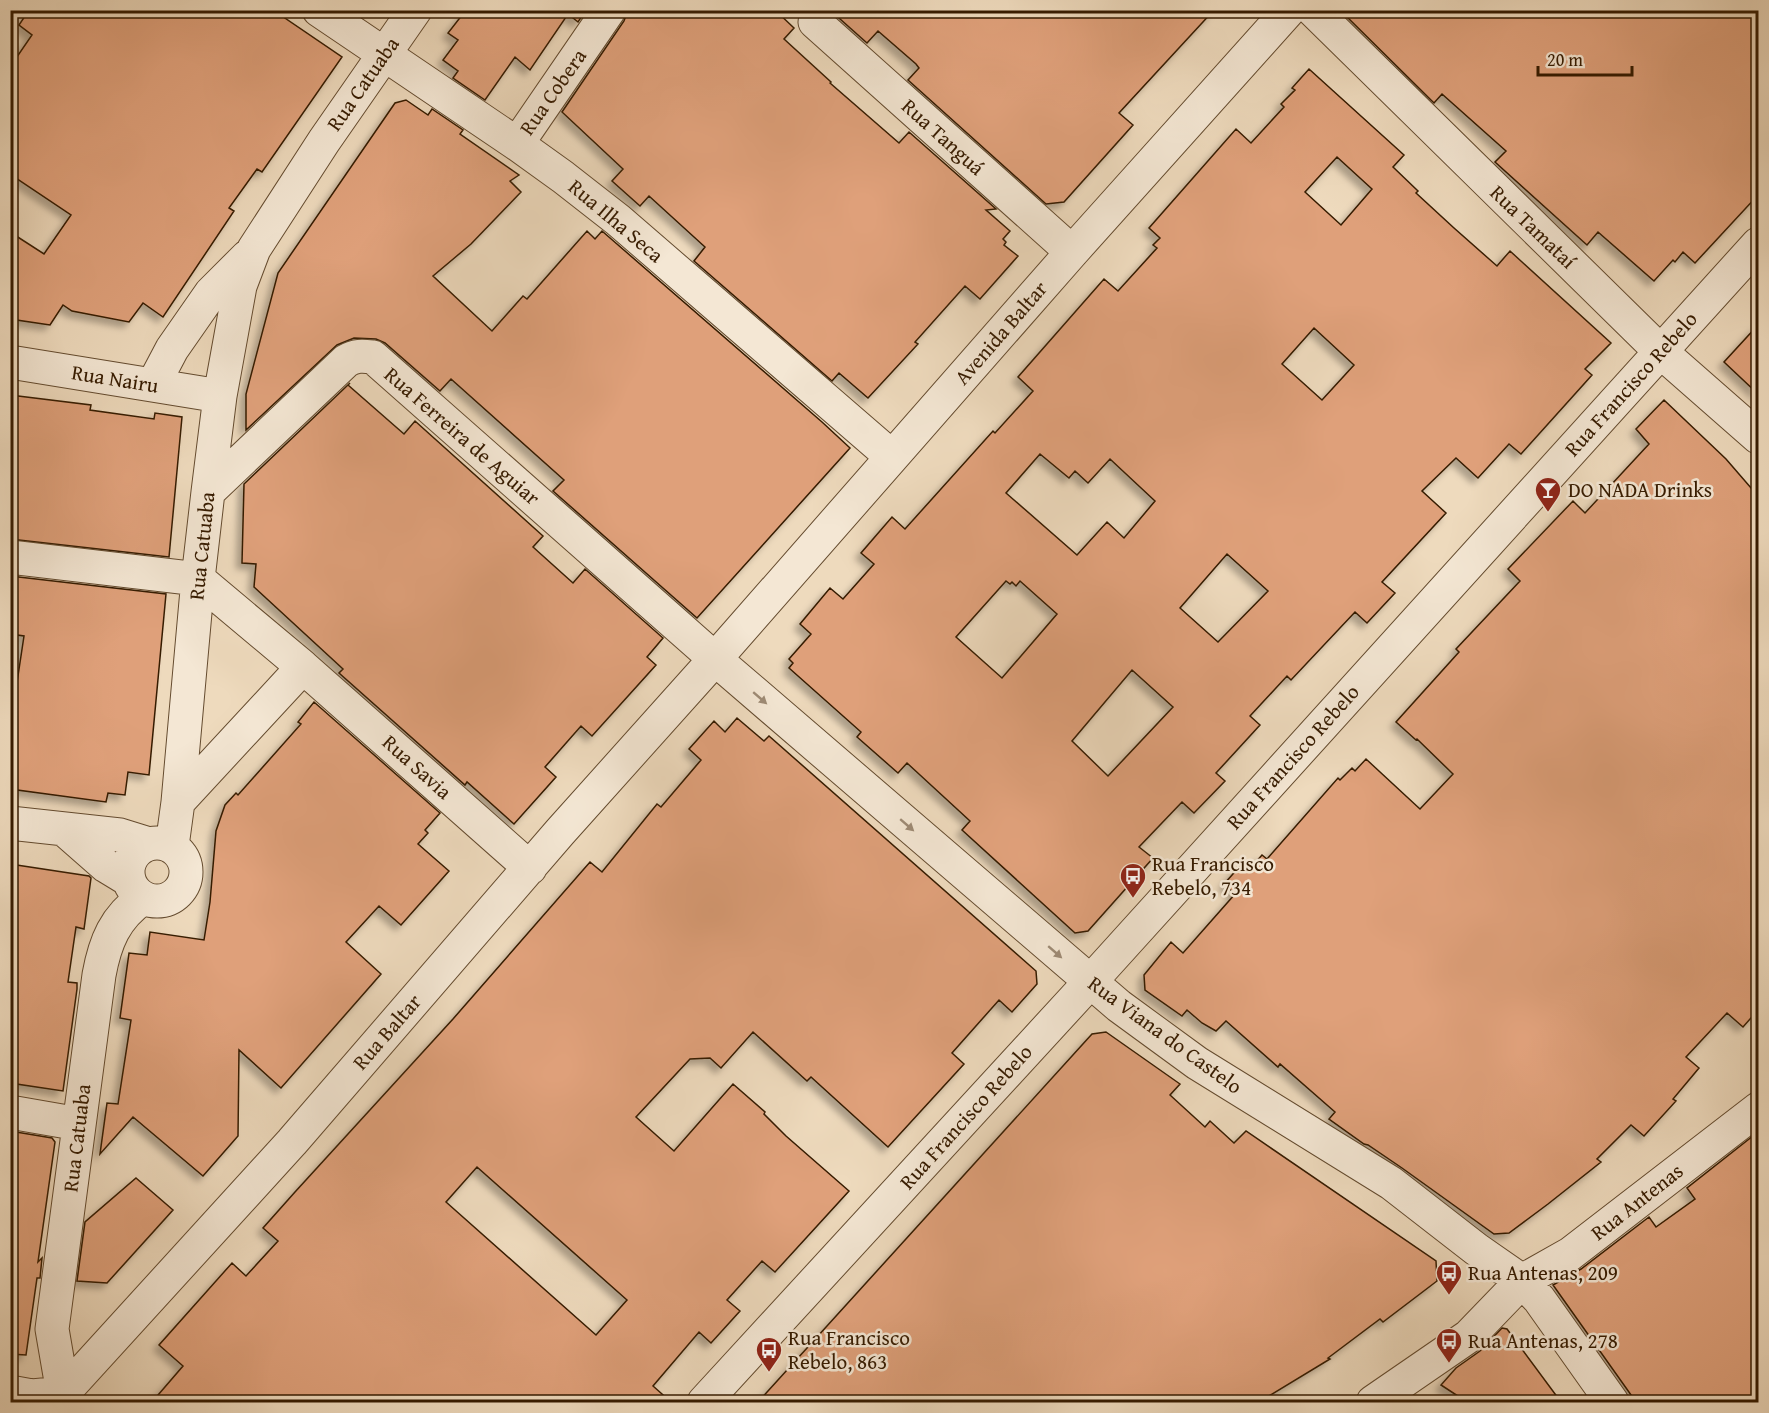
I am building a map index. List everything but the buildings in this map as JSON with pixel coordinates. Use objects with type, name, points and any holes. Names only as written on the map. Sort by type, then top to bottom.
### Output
[{"type":"street","name":"Rua Ilha Seca","points":[[319,10],[518,144],[618,220],[892,457]]},
{"type":"street","name":"Rua Catuaba","points":[[153,385],[172,349],[212,293],[254,249],[324,141],[415,10]]},
{"type":"street","name":"Rua Cobera","points":[[518,144],[609,10]]},
{"type":"street","name":"Avenida Baltar","points":[[715,659],[1071,252],[1290,10]]},
{"type":"street","name":"Rua Tamataí","points":[[1313,10],[1660,351],[1758,437]]},
{"type":"street","name":"Rua Tanguá","points":[[815,22],[1071,252]]},
{"type":"street","name":"Rua Francisco Rebelo","points":[[704,1402],[1090,982],[1758,244]]},
{"type":"street","name":"Rua Catuaba","points":[[161,845],[178,802],[198,579],[220,396],[240,286],[254,249]]},
{"type":"street","name":"Rua Ferreira de Aguiar","points":[[208,492],[346,361],[353,357],[373,357],[715,659]]},
{"type":"street","name":"Rua Nairu","points":[[10,362],[220,396]]},
{"type":"street","points":[[10,557],[198,579]]},
{"type":"street","name":"Rua Savia","points":[[198,579],[303,667],[530,868]]},
{"type":"street","name":"Rua Viana do Castelo","points":[[715,659],[1090,982],[1197,1063],[1391,1183],[1476,1249],[1522,1281],[1539,1299],[1612,1402]]},
{"type":"street","name":"Rua Baltar","points":[[59,1398],[292,1142],[715,659]]},
{"type":"street","points":[[178,802],[303,667]]},
{"type":"street","points":[[10,823],[120,835],[161,845],[180,854],[186,864],[187,875],[183,886],[176,895],[166,900],[154,901],[106,866],[65,830]]},
{"type":"street","points":[[136,889],[128,871],[130,862],[141,848],[161,845]]},
{"type":"street","name":"Rua Catuaba","points":[[59,1398],[52,1329],[89,1037],[104,950],[117,922],[134,903],[136,889]]},
{"type":"street","name":"Rua Antenas","points":[[1373,1402],[1469,1336],[1522,1281],[1570,1254],[1758,1107]]},
{"type":"street","points":[[10,1112],[79,1124]]},
{"type":"street","points":[[10,1392],[59,1398]]},
{"type":"place","name":"DO NADA Drinks","points":[[1548,513]]},
{"type":"place","name":"Rua Francisco Rebelo, 734","points":[[1133,899]]},
{"type":"place","name":"Rua Antenas, 209","points":[[1449,1296]]},
{"type":"place","name":"Rua Antenas, 278","points":[[1449,1364]]},
{"type":"place","name":"Rua Francisco Rebelo, 863","points":[[769,1373]]}]
